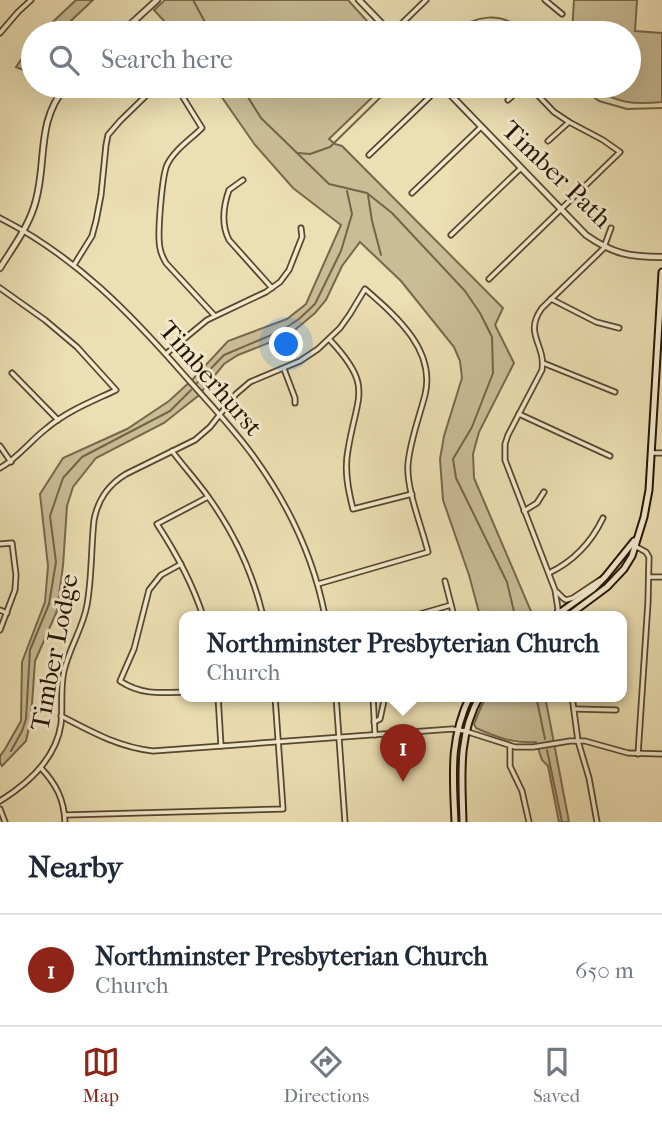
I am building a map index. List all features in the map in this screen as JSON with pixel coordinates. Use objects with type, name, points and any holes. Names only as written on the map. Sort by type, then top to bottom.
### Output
[{"type":"main road","points":[[562,611],[607,576],[633,545],[644,517],[659,396],[662,272]]},
{"type":"main road","points":[[575,611],[617,577],[632,556],[633,545]]},
{"type":"main road","points":[[455,822],[453,763],[457,730],[468,702]]},
{"type":"main road","points":[[463,822],[462,765],[465,731],[477,702]]},
{"type":"street","points":[[0,33],[31,0]]},
{"type":"street","points":[[134,21],[157,0]]},
{"type":"street","points":[[359,0],[379,21]]},
{"type":"street","points":[[404,21],[426,0]]},
{"type":"street","points":[[545,0],[562,14]]},
{"type":"street","points":[[0,268],[32,215],[37,197],[47,119],[57,98]]},
{"type":"street","points":[[74,265],[92,236],[96,221],[108,135],[144,98]]},
{"type":"street","points":[[183,98],[202,128],[168,163],[159,238],[162,257],[166,263],[215,316]]},
{"type":"street","points":[[369,155],[428,98]]},
{"type":"street","name":"Timber Path","points":[[453,98],[586,235],[604,247],[629,256],[662,257]]},
{"type":"street","points":[[489,279],[620,152],[554,112],[541,98]]},
{"type":"street","points":[[548,141],[569,122]]},
{"type":"street","points":[[412,193],[481,127]]},
{"type":"street","points":[[451,235],[521,167]]},
{"type":"street","points":[[243,180],[230,188],[227,195],[223,213],[225,230],[229,240],[272,288]]},
{"type":"street","name":"Timberhurst","points":[[0,218],[23,230],[74,265],[106,291],[166,354],[253,456],[275,490],[301,540],[324,611]]},
{"type":"street","points":[[557,611],[555,590],[504,454],[508,435],[540,375],[543,363],[534,327],[538,314],[604,247],[611,228]]},
{"type":"street","points":[[166,354],[197,327],[280,282],[289,270],[302,236],[301,229]]},
{"type":"street","points":[[0,288],[46,320],[77,347],[116,390],[58,420],[11,462],[0,468]]},
{"type":"street","name":"Timber Lodge","points":[[0,801],[41,768],[57,739],[63,675],[87,607],[94,520],[99,500],[116,480],[192,442],[204,433],[236,394],[250,382],[300,361],[330,340],[351,314],[365,289],[403,327],[425,362],[426,387],[408,465],[412,494]]},
{"type":"street","points":[[551,299],[596,322],[619,328]]},
{"type":"street","points":[[317,584],[428,552],[412,494],[353,509],[348,488],[347,451],[359,401],[359,387],[351,365],[330,340]]},
{"type":"street","points":[[543,363],[615,391]]},
{"type":"street","points":[[283,368],[295,403]]},
{"type":"street","points":[[12,373],[58,420]]},
{"type":"street","points":[[519,414],[610,456]]},
{"type":"street","points":[[0,446],[11,462]]},
{"type":"street","points":[[172,451],[208,497],[230,531],[243,558],[262,611]]},
{"type":"street","points":[[652,453],[662,453]]},
{"type":"street","points":[[524,511],[537,503],[544,492]]},
{"type":"street","points":[[202,611],[193,587],[157,524],[208,497]]},
{"type":"street","points":[[549,573],[579,552],[592,538],[603,519]]},
{"type":"street","points":[[0,544],[12,543],[16,585],[14,597],[0,630]]},
{"type":"street","points":[[633,545],[646,552],[649,557],[638,754]]},
{"type":"street","points":[[179,692],[144,692],[120,681],[134,649],[149,590],[161,575],[181,564]]},
{"type":"street","points":[[555,590],[563,598],[569,599],[607,576]]},
{"type":"street","points":[[649,577],[662,578]]},
{"type":"street","points":[[444,581],[453,611]]},
{"type":"street","points":[[430,611],[451,605]]},
{"type":"street","points":[[0,610],[7,613]]},
{"type":"street","points":[[218,702],[221,746]]},
{"type":"street","points":[[65,815],[283,808],[275,702]]},
{"type":"street","points":[[336,702],[345,822]]},
{"type":"street","points":[[373,702],[375,735]]},
{"type":"street","points":[[374,722],[380,719],[384,702]]},
{"type":"street","points":[[573,702],[578,741],[597,822]]},
{"type":"street","points":[[575,709],[616,710]]},
{"type":"street","points":[[61,716],[114,742],[135,749],[162,750],[457,730],[510,746],[533,747],[578,741],[592,742],[628,753],[662,754]]},
{"type":"street","points":[[510,746],[510,766],[522,791],[529,822]]},
{"type":"street","points":[[41,768],[59,792],[65,822]]},
{"type":"street","points":[[0,809],[5,822]]},
{"type":"shaded area","points":[[76,0],[93,0],[71,21],[54,21]]},
{"type":"shaded area","points":[[165,0],[348,0],[367,21],[164,21],[154,10]]},
{"type":"shaded area","points":[[574,0],[637,0],[636,21],[573,21]]},
{"type":"shaded area","points":[[641,31],[662,33],[662,102],[625,102],[614,98],[641,98]]},
{"type":"shaded area","points":[[222,98],[372,98],[329,139],[342,146],[503,308],[495,325],[514,363],[479,432],[473,454],[474,478],[531,611],[479,611],[443,500],[440,459],[444,436],[462,378],[460,361],[454,347],[401,281],[360,242],[342,266],[326,300],[315,313],[289,335],[238,355],[224,364],[198,396],[164,423],[96,458],[73,487],[67,506],[57,611],[35,661],[31,719],[26,741],[2,766],[0,756],[21,721],[22,662],[45,602],[48,566],[40,494],[63,458],[127,429],[169,401],[228,341],[287,319],[306,304],[341,225],[293,188],[255,145]]},
{"type":"shaded area","points":[[484,702],[546,702],[569,822],[559,822],[548,766],[542,760],[536,742],[505,739],[476,728],[474,724]]},
{"type":"waterway","points":[[193,0],[204,21]]},
{"type":"waterway","points":[[472,21],[489,18],[508,21]]},
{"type":"waterway","points":[[248,98],[261,118],[329,184],[367,193],[392,213],[465,291],[480,313],[492,337],[493,373],[472,427],[453,459],[456,478],[507,582],[514,611]]},
{"type":"waterway","points":[[298,153],[310,154],[330,147],[380,98]]},
{"type":"waterway","points":[[595,98],[627,109],[662,108]]},
{"type":"waterway","points":[[197,383],[224,355],[281,331],[315,304],[341,251],[352,214],[347,191]]},
{"type":"waterway","points":[[368,195],[381,255]]},
{"type":"waterway","points":[[11,751],[26,719],[30,650],[49,604],[56,562],[50,516],[63,478],[82,457],[170,411],[191,390]]},
{"type":"waterway","points":[[537,702],[545,739]]},
{"type":"waterway","points":[[547,750],[562,822]]},
{"type":"place","name":"Northminster Presbyterian Church","points":[[403,782]]}]
